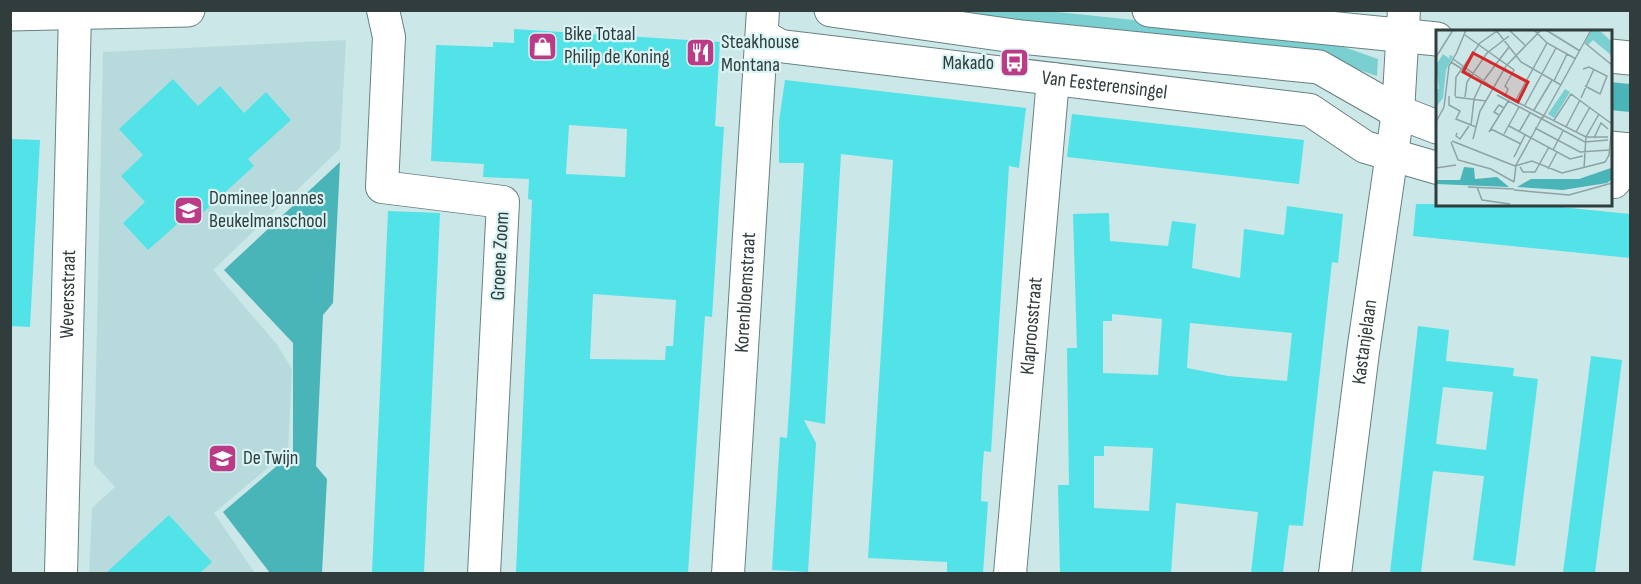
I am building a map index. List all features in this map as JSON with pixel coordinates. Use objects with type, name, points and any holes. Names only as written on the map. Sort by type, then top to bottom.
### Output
[{"type":"street","points":[[10,14],[188,10]]},
{"type":"street","name":"Groene Zoom","points":[[383,10],[389,37],[382,187],[503,202],[484,573]]},
{"type":"street","name":"Van Eesterensingel","points":[[831,10],[1021,37],[1319,67],[1398,112],[1436,127]]},
{"type":"street","points":[[1149,10],[1403,23],[1436,39]]},
{"type":"street","name":"Weversstraat","points":[[61,573],[75,14]]},
{"type":"street","name":"Van Eesterensingel","points":[[762,23],[780,46],[1310,110],[1365,147],[1436,168]]},
{"type":"street","name":"Korenbloemstraat","points":[[728,573],[762,23]]},
{"type":"street","name":"Kastanjelaan","points":[[1335,573],[1363,352],[1398,112],[1403,23]]},
{"type":"street","points":[[1611,56],[1630,58]]},
{"type":"street","name":"Klaproosstraat","points":[[1010,573],[1053,79]]},
{"type":"street","points":[[1611,148],[1630,150]]},
{"type":"street","points":[[1611,182],[1614,182],[1630,161]]},
{"type":"shaded area","points":[[891,11],[1048,11],[1324,40],[1378,59],[1377,76],[1322,57]]},
{"type":"shaded area","name":"Dominee Joannes Beukelmanschool","points":[[346,40],[340,149],[213,270],[276,343],[292,369],[288,451],[214,513],[255,573],[89,574],[92,508],[115,487],[94,464],[103,52]]},
{"type":"shaded area","points":[[1611,82],[1630,84],[1630,112],[1611,110]]},
{"type":"shaded area","points":[[340,162],[333,303],[323,315],[316,466],[327,479],[322,573],[270,573],[223,512],[293,452],[293,343],[224,270]]},
{"type":"building","points":[[514,29],[720,42],[715,126],[724,127],[712,317],[705,316],[688,573],[516,573],[532,200],[528,199],[529,179],[483,177],[484,164],[431,161],[436,45],[493,47],[493,42],[514,43]],"holes":[[[569,125],[627,129],[625,177],[566,174]],[[593,294],[676,300],[673,346],[666,346],[665,360],[590,359]]]},
{"type":"building","points":[[173,79],[198,106],[220,86],[244,113],[266,92],[291,120],[248,159],[254,166],[198,217],[192,211],[148,250],[123,223],[145,202],[121,176],[143,155],[119,129]]},
{"type":"building","points":[[785,80],[1026,108],[1019,168],[1009,166],[991,452],[984,451],[982,476],[981,501],[988,502],[983,573],[947,573],[947,562],[868,558],[893,160],[841,154],[825,424],[804,420],[816,443],[808,572],[772,570],[780,437],[787,438],[804,163],[779,163],[779,121]]},
{"type":"building","points":[[1072,114],[1304,140],[1299,184],[1067,157]]},
{"type":"building","points":[[10,139],[40,140],[30,327],[10,326]]},
{"type":"building","points":[[1416,204],[1551,206],[1630,214],[1630,258],[1413,236]]},
{"type":"building","points":[[1287,206],[1343,214],[1338,263],[1332,262],[1303,526],[1289,525],[1283,573],[1251,573],[1258,512],[1176,503],[1171,573],[1060,573],[1058,485],[1069,485],[1067,348],[1077,348],[1073,214],[1109,213],[1110,241],[1168,246],[1172,221],[1196,224],[1192,268],[1240,278],[1244,229],[1284,235]],"holes":[[[1112,314],[1162,319],[1158,375],[1103,373],[1103,321],[1112,321]],[[1190,323],[1292,333],[1287,381],[1228,376],[1187,368]],[[1104,446],[1153,448],[1149,511],[1094,508],[1094,456],[1104,456]]]},
{"type":"building","points":[[388,211],[440,213],[424,573],[372,573]]},
{"type":"building","points":[[1418,326],[1449,330],[1446,361],[1514,368],[1513,376],[1538,379],[1515,566],[1473,560],[1484,476],[1433,471],[1421,573],[1390,573]],"holes":[[[1443,387],[1493,392],[1486,450],[1436,444]]]},
{"type":"building","points":[[1591,356],[1622,360],[1595,573],[1563,573]]},
{"type":"building","points":[[169,515],[212,562],[200,573],[106,573]]},
{"type":"place","name":"Bike Totaal Philip de Koning","points":[[543,46]]},
{"type":"place","name":"Steakhouse Montana","points":[[700,53]]},
{"type":"place","name":"Makado","points":[[1015,63]]},
{"type":"place","name":"Dominee Joannes Beukelmanschool","points":[[188,210]]},
{"type":"place","name":"De Twijn","points":[[222,458]]}]
